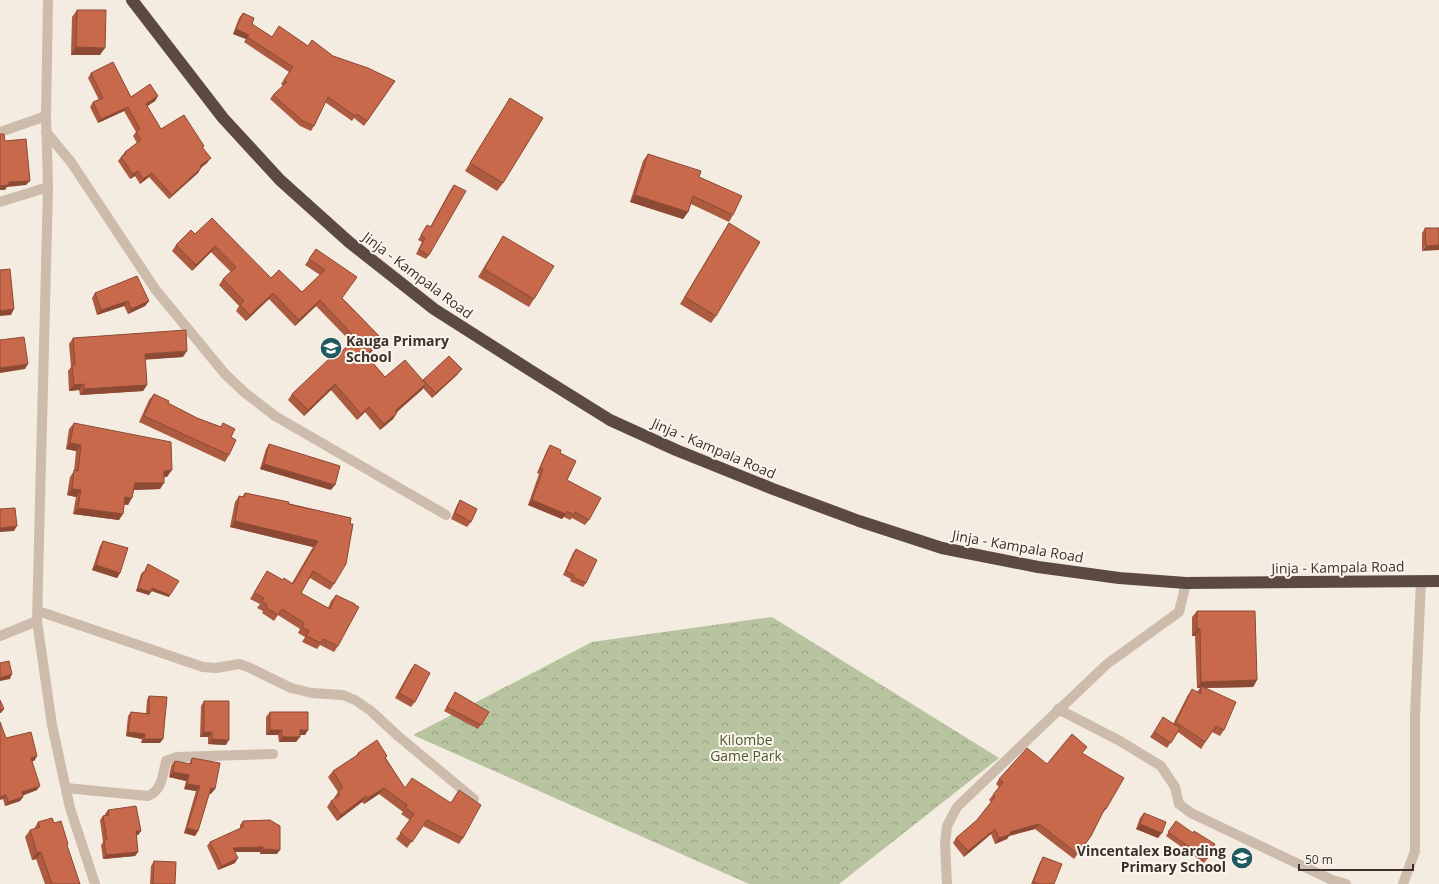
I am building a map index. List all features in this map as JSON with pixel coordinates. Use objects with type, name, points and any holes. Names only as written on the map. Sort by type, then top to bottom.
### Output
[{"type":"highway","name":"Jinja - Kampala Road","points":[[132,0],[223,118],[280,180],[349,242],[434,309],[610,420],[676,450],[773,489],[860,521],[942,548],[1045,568],[1119,578],[1186,584],[1439,581]]},
{"type":"street","points":[[48,0],[46,116],[48,187],[44,389],[37,592],[38,616],[52,725],[70,808],[95,884]]},
{"type":"street","points":[[0,132],[46,116]]},
{"type":"street","points":[[46,132],[71,162],[155,289],[225,374],[244,392],[275,416],[446,515]]},
{"type":"street","points":[[0,202],[48,187]]},
{"type":"street","points":[[1403,884],[1415,852],[1415,715],[1421,581]]},
{"type":"street","points":[[946,884],[945,844],[947,826],[957,807],[1106,664],[1178,612],[1182,607],[1186,584]]},
{"type":"street","points":[[0,636],[38,616],[203,667],[216,668],[238,664],[248,667],[291,688],[312,693],[343,695],[371,710],[398,736],[474,799]]},
{"type":"street","points":[[1058,709],[1120,741],[1161,766],[1175,787],[1179,804],[1191,814],[1332,880],[1346,884]]},
{"type":"street","points":[[66,788],[148,796],[154,794],[159,787],[166,762],[177,757],[273,754]]},
{"type":"green space","name":"Kilombe Game Park","points":[[772,617],[999,758],[839,884],[749,884],[413,735],[592,642]]},
{"type":"building","points":[[77,10],[106,10],[105,48],[76,47]]},
{"type":"building","points":[[243,13],[254,18],[252,24],[272,37],[279,26],[308,46],[312,40],[333,56],[368,68],[395,81],[367,121],[357,114],[355,116],[328,97],[314,126],[303,121],[273,95],[287,82],[284,80],[293,67],[247,37],[249,35],[236,29]]},
{"type":"building","points":[[113,62],[131,97],[150,84],[158,96],[146,104],[161,129],[184,115],[204,146],[202,147],[211,158],[200,166],[201,168],[172,195],[152,173],[143,179],[138,171],[133,174],[121,157],[126,154],[125,152],[141,140],[136,132],[140,129],[128,107],[101,119],[93,102],[103,98],[91,73]]},
{"type":"building","points":[[510,98],[543,118],[503,183],[470,163]]},
{"type":"building","points":[[0,134],[4,134],[5,141],[26,139],[30,181],[9,182],[9,185],[0,186]]},
{"type":"building","points":[[648,154],[701,171],[699,177],[742,196],[733,215],[693,196],[688,212],[635,195]]},
{"type":"building","points":[[454,185],[466,191],[429,255],[419,250],[425,238],[421,235],[427,225],[431,227]]},
{"type":"building","points":[[212,218],[271,278],[279,270],[302,292],[325,270],[309,259],[316,249],[357,277],[342,298],[382,339],[366,355],[385,377],[405,360],[426,384],[395,411],[397,413],[384,424],[369,407],[361,414],[335,384],[308,410],[292,394],[330,358],[332,360],[355,339],[320,300],[299,320],[273,293],[250,315],[240,305],[244,301],[223,279],[236,267],[215,246],[196,265],[176,245],[191,230],[195,234]]},
{"type":"building","points":[[729,223],[760,242],[716,316],[685,297]]},
{"type":"building","points":[[1425,228],[1439,228],[1439,245],[1426,246]]},
{"type":"building","points":[[503,236],[554,266],[534,299],[484,269]]},
{"type":"building","points":[[10,269],[14,309],[0,311],[0,270]]},
{"type":"building","points":[[137,276],[149,301],[131,309],[128,301],[101,310],[95,293]]},
{"type":"building","points":[[186,330],[187,351],[145,354],[147,385],[84,389],[84,384],[74,385],[72,365],[75,365],[73,338]]},
{"type":"building","points":[[24,337],[28,364],[0,368],[0,340]]},
{"type":"building","points":[[449,356],[462,369],[436,393],[423,380]]},
{"type":"building","points":[[154,394],[197,418],[221,427],[223,423],[235,429],[231,437],[236,440],[229,455],[144,416]]},
{"type":"building","points":[[74,423],[171,442],[172,470],[164,471],[164,483],[135,483],[132,498],[125,497],[123,514],[78,508],[81,490],[72,489],[74,470],[78,471],[81,445],[70,443]]},
{"type":"building","points":[[269,444],[340,466],[335,485],[264,464]]},
{"type":"building","points":[[550,445],[561,450],[560,453],[576,461],[567,480],[601,498],[589,520],[575,512],[574,515],[567,511],[566,514],[532,500],[543,469],[540,468]]},
{"type":"building","points":[[245,493],[289,502],[288,504],[351,518],[350,524],[353,524],[346,564],[334,584],[313,571],[301,593],[330,609],[336,595],[359,607],[338,646],[323,639],[321,643],[306,636],[309,631],[302,627],[304,623],[282,609],[278,615],[266,607],[267,605],[262,601],[264,598],[254,593],[267,571],[283,580],[284,578],[293,584],[318,541],[235,521],[239,496],[244,497]]},
{"type":"building","points":[[460,500],[477,509],[471,522],[455,513]]},
{"type":"building","points":[[15,508],[17,526],[0,528],[0,509]]},
{"type":"building","points":[[103,541],[128,548],[120,573],[96,565]]},
{"type":"building","points":[[576,549],[597,560],[586,583],[573,577],[574,575],[566,571]]},
{"type":"building","points":[[148,564],[179,581],[170,595],[152,588],[151,592],[138,588],[143,572],[145,572]]},
{"type":"building","points":[[1197,611],[1255,611],[1257,680],[1201,682],[1200,629],[1197,629]]},
{"type":"building","points":[[9,661],[12,674],[0,678],[0,663]]},
{"type":"building","points":[[415,664],[430,673],[415,702],[399,693]]},
{"type":"building","points":[[1201,686],[1236,702],[1224,730],[1216,726],[1205,742],[1176,722],[1192,689],[1201,694]]},
{"type":"building","points":[[455,692],[489,712],[481,725],[447,707]]},
{"type":"building","points":[[149,696],[167,697],[163,739],[144,739],[145,734],[128,732],[131,712],[149,714]]},
{"type":"building","points":[[0,700],[4,709],[0,710]]},
{"type":"building","points":[[204,701],[229,701],[229,740],[212,739],[212,732],[204,732]]},
{"type":"building","points":[[270,712],[308,712],[308,730],[300,730],[300,737],[282,737],[282,730],[270,730]]},
{"type":"building","points":[[1163,717],[1180,728],[1171,743],[1154,732]]},
{"type":"building","points":[[0,722],[6,738],[31,732],[37,756],[31,758],[40,786],[22,792],[23,797],[8,802],[6,795],[0,797]]},
{"type":"building","points":[[1072,734],[1087,747],[1082,753],[1124,778],[1106,809],[1105,808],[1091,836],[1078,854],[1039,824],[1010,832],[1011,834],[999,838],[995,829],[968,851],[956,838],[977,820],[995,797],[993,795],[1003,782],[999,779],[1027,748],[1047,764]]},
{"type":"building","points":[[377,740],[387,756],[385,758],[405,788],[412,778],[451,803],[459,790],[481,805],[463,838],[427,820],[412,842],[400,833],[414,814],[406,808],[407,805],[384,788],[368,798],[366,796],[341,815],[331,801],[340,795],[338,792],[343,788],[333,771]]},
{"type":"building","points":[[192,758],[220,763],[215,789],[211,788],[198,831],[187,828],[200,786],[187,784],[189,775],[173,772],[175,761],[191,764]]},
{"type":"building","points":[[136,806],[141,831],[136,831],[138,852],[106,855],[104,840],[107,840],[103,816],[109,815],[108,810]]},
{"type":"building","points":[[1144,813],[1166,822],[1162,833],[1140,824]]},
{"type":"building","points":[[52,818],[54,823],[61,821],[80,884],[52,884],[41,852],[37,853],[30,830],[40,827],[38,822]]},
{"type":"building","points":[[270,820],[280,826],[280,850],[263,849],[263,847],[233,848],[238,858],[222,866],[210,842],[243,827],[243,821]]},
{"type":"building","points":[[1176,821],[1193,833],[1194,831],[1215,844],[1207,859],[1168,832]]},
{"type":"building","points":[[1043,857],[1062,864],[1054,884],[1038,884],[1033,882]]},
{"type":"building","points":[[154,861],[176,862],[175,884],[153,884]]},
{"type":"place","name":"Kauga Primary School","points":[[331,348]]},
{"type":"place","name":"Vincentalex Boarding Primary School","points":[[1242,858]]}]
